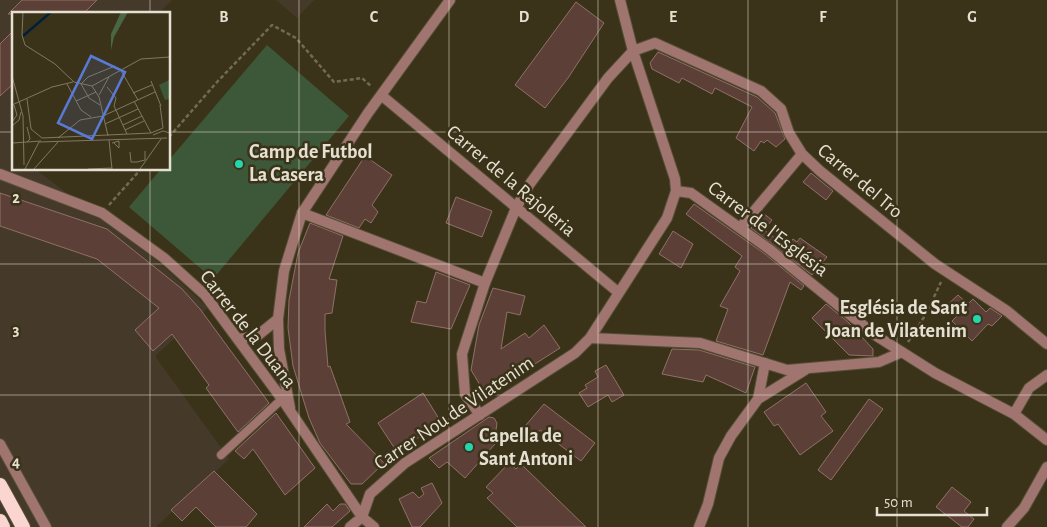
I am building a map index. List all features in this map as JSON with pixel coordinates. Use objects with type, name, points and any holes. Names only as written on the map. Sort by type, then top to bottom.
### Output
[{"type":"highway","points":[[0,485],[23,527]]},
{"type":"highway","points":[[0,521],[3,527]]},
{"type":"street","points":[[291,412],[279,349],[278,319],[284,271],[302,213],[381,95],[450,0]]},
{"type":"street","points":[[620,0],[633,51],[674,179],[676,191]]},
{"type":"street","name":"Carrer del Tro","points":[[633,51],[655,43],[761,91],[781,110],[789,133],[802,154],[874,217],[935,264],[1007,311],[1047,344]]},
{"type":"street","points":[[480,414],[465,394],[462,354],[484,283],[516,208],[529,185],[602,86],[633,51]]},
{"type":"street","name":"Carrer de la Rajoleria","points":[[381,95],[619,292]]},
{"type":"street","points":[[740,228],[802,154]]},
{"type":"street","name":"Carrer de la Duana","points":[[0,174],[102,213],[164,258],[205,295],[282,399],[362,517],[374,527]]},
{"type":"street","name":"Carrer de l'Església","points":[[676,191],[691,193],[740,228],[875,335],[935,373],[1014,414],[1047,440]]},
{"type":"street","name":"Carrer Nou de Vilatenim","points":[[362,517],[370,494],[405,463],[575,353],[590,338],[667,218],[676,191]]},
{"type":"street","points":[[302,213],[484,283]]},
{"type":"street","points":[[239,339],[257,336],[278,319]]},
{"type":"street","points":[[590,338],[700,342],[787,370],[879,362],[902,352]]},
{"type":"street","points":[[758,399],[765,363]]},
{"type":"street","points":[[699,527],[708,504],[719,458],[731,436],[758,399],[808,368]]},
{"type":"street","points":[[1014,414],[1029,388],[1047,375]]},
{"type":"street","points":[[0,444],[46,527]]},
{"type":"street","points":[[1007,527],[1024,508],[1047,467]]},
{"type":"street","points":[[350,527],[362,517]]},
{"type":"lane","points":[[221,455],[282,399]]},
{"type":"path","points":[[170,136],[217,82],[272,25],[296,38],[334,82],[362,78],[381,95]]},
{"type":"path","points":[[102,213],[140,170]]},
{"type":"path","points":[[902,352],[942,284],[935,264]]},
{"type":"shaded area","points":[[0,0],[172,0],[160,12],[12,12],[12,170],[36,170],[157,261],[208,308],[155,356],[229,459],[156,527],[0,527]]},
{"type":"shaded area","points":[[276,0],[314,0],[297,18]]},
{"type":"green space","name":"Camp de Futbol La Casera","points":[[267,45],[349,116],[213,279],[129,207],[160,170],[170,170],[170,159]]},
{"type":"building","points":[[22,0],[97,0],[85,12],[12,12],[12,14],[8,14]]},
{"type":"building","points":[[576,2],[604,23],[568,78],[545,108],[515,85]]},
{"type":"building","points":[[12,32],[12,85],[0,96],[0,44]]},
{"type":"building","points":[[658,52],[757,97],[775,113],[785,139],[776,147],[767,140],[764,143],[761,141],[754,151],[736,138],[752,107],[715,88],[712,94],[682,78],[679,83],[652,69],[650,63]]},
{"type":"building","points":[[365,156],[392,175],[372,205],[378,212],[371,223],[365,219],[359,228],[326,215]]},
{"type":"building","points":[[811,173],[833,191],[826,200],[803,182]]},
{"type":"building","points":[[0,193],[107,229],[182,289],[200,309],[269,403],[238,432],[206,388],[209,385],[172,334],[153,351],[135,330],[159,308],[97,259],[0,226]]},
{"type":"building","points":[[456,197],[492,211],[482,237],[446,223]]},
{"type":"building","points":[[694,204],[765,254],[804,286],[801,290],[790,282],[763,355],[716,341],[728,309],[720,306],[740,271],[735,267],[742,256],[686,214]]},
{"type":"building","points":[[763,213],[772,220],[764,230],[787,247],[793,239],[797,242],[800,238],[827,257],[812,275],[751,228]]},
{"type":"building","points":[[310,223],[343,236],[329,279],[337,280],[332,313],[325,314],[325,331],[328,367],[330,366],[350,422],[346,424],[384,463],[362,484],[351,484],[320,443],[309,418],[293,366],[288,328],[289,300],[298,253]]},
{"type":"building","points":[[673,231],[693,244],[681,268],[659,254]]},
{"type":"building","points":[[436,272],[470,285],[451,329],[411,322],[417,301],[426,303]]},
{"type":"building","points":[[493,288],[525,296],[520,315],[507,312],[501,349],[525,333],[529,338],[544,325],[560,348],[486,395],[471,370],[479,325]]},
{"type":"building","name":"Església de Sant Joan de Vilatenim","points":[[958,295],[968,304],[973,299],[986,312],[990,308],[1002,316],[992,326],[988,324],[972,341],[952,321],[957,316],[946,306]]},
{"type":"building","points":[[826,304],[848,322],[873,349],[873,356],[849,355],[812,318]]},
{"type":"building","points":[[672,349],[699,350],[755,367],[746,393],[706,375],[703,382],[662,374]]},
{"type":"building","points":[[606,365],[624,395],[612,402],[608,395],[588,407],[579,393],[587,388],[585,385],[598,377],[595,371]]},
{"type":"building","points":[[806,383],[826,412],[821,416],[833,431],[800,455],[778,424],[774,426],[764,412]]},
{"type":"building","points":[[423,393],[441,422],[397,452],[378,423]]},
{"type":"building","points":[[869,399],[883,409],[831,480],[818,470]]},
{"type":"building","points":[[544,404],[595,443],[581,461],[540,430],[532,441],[520,432]]},
{"type":"building","points":[[276,413],[315,468],[285,495],[253,449],[244,459],[235,451]]},
{"type":"building","name":"Capella de Sant Antoni","points":[[489,417],[494,418],[497,423],[496,430],[502,436],[465,478],[447,462],[439,468],[429,458]]},
{"type":"building","points":[[509,463],[516,469],[521,464],[586,527],[517,527],[487,498],[493,493],[486,487]]},
{"type":"building","points":[[214,471],[257,514],[246,527],[216,527],[196,507],[182,521],[171,510]]},
{"type":"building","points":[[432,483],[442,503],[420,527],[412,527],[399,499],[413,492],[419,498],[424,494],[421,488]]},
{"type":"building","points":[[952,487],[971,502],[964,511],[974,519],[968,527],[962,527],[936,507]]},
{"type":"building","points":[[327,504],[333,511],[340,504],[345,504],[350,511],[332,527],[304,527]]},
{"type":"place","name":"Camp de Futbol La Casera","points":[[239,164]]},
{"type":"place","name":"Església de Sant Joan de Vilatenim","points":[[977,319]]},
{"type":"place","name":"Capella de Sant Antoni","points":[[469,447]]}]
